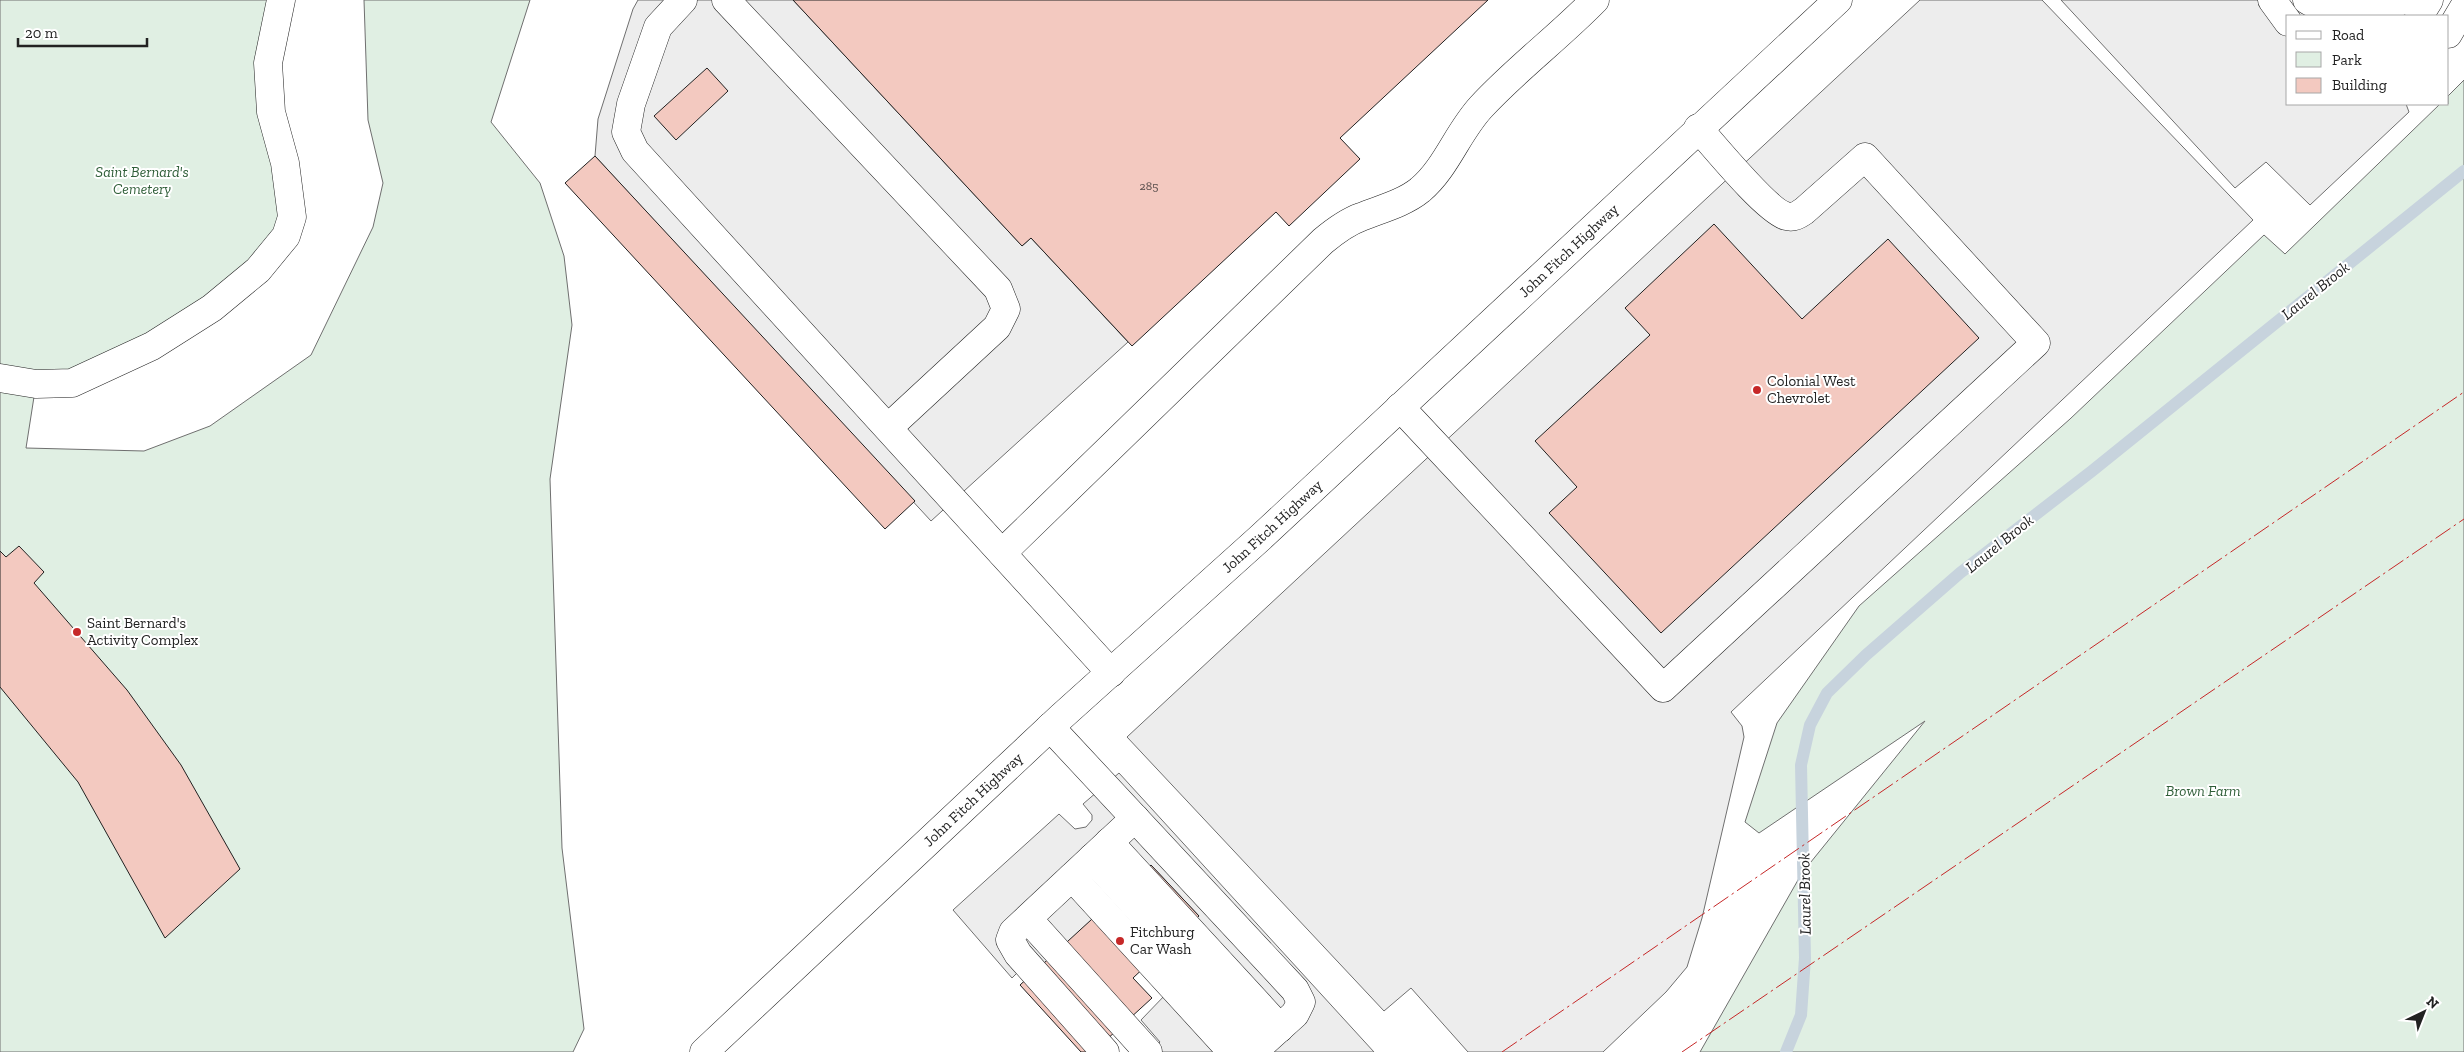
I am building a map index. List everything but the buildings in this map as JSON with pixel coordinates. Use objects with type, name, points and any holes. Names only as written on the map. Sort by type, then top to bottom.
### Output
[{"type":"main road","points":[[0,378],[36,384],[72,383],[152,346],[212,308],[258,270],[286,236],[292,217],[284,163],[271,112],[268,63],[281,0]]},
{"type":"main road","points":[[683,0],[658,27],[632,104],[626,132],[636,151],[1111,672]]},
{"type":"main road","points":[[726,0],[998,289],[1004,299],[1006,309],[997,327],[888,427]]},
{"type":"main road","points":[[1002,553],[1323,241],[1340,228],[1418,192],[1431,180],[1444,164],[1464,126],[1482,106],[1595,0]]},
{"type":"main road","name":"John Fitch Highway","points":[[704,1052],[1050,727],[1400,407],[1698,128],[1838,0]]},
{"type":"main road","points":[[2272,0],[2286,19]]},
{"type":"main road","points":[[2302,0],[2311,15]]},
{"type":"main road","points":[[2308,0],[2312,3],[2328,6],[2376,8],[2387,7],[2403,0]]},
{"type":"main road","points":[[2420,15],[2429,0]]},
{"type":"main road","points":[[2449,32],[2464,7]]},
{"type":"main road","points":[[1400,407],[1664,688],[2036,343],[1865,157],[1804,212],[1794,217],[1785,216],[1765,200],[1698,128]]},
{"type":"main road","points":[[1050,727],[1296,990],[1301,1002],[1295,1014],[1265,1041],[1101,850]]},
{"type":"main road","points":[[1105,1052],[1012,946],[1010,940],[1023,923],[1135,818]]},
{"type":"main road","points":[[1072,877],[1232,1052]]},
{"type":"main road","points":[[1023,923],[1148,1052]]},
{"type":"green space","name":"Saint Bernard's Cemetery","points":[[0,0],[281,0],[275,19],[292,217],[212,308],[36,384],[26,448],[144,451],[210,426],[311,355],[373,227],[383,183],[368,120],[364,0],[530,0],[491,122],[540,183],[564,256],[572,325],[550,479],[562,848],[584,1029],[573,1052],[0,1052]]},
{"type":"green space","name":"Brown Farm","points":[[2464,80],[2464,1052],[1700,1052],[1802,873],[1925,721],[1759,833],[1745,822],[1777,723],[1859,606],[2070,419],[2264,235],[2285,254],[2439,105],[2449,105],[2449,95]]},
{"type":"shaded area","points":[[638,0],[793,0],[1022,246],[1031,238],[1128,342],[931,521],[595,156],[598,119],[633,9]]},
{"type":"shaded area","points":[[1920,0],[2042,0],[2253,220],[1731,712],[1742,726],[1744,737],[1702,918],[1687,967],[1666,992],[1603,1052],[1468,1052],[1411,988],[1384,1011],[1127,737]]},
{"type":"shaded area","points":[[2061,0],[2287,0],[2286,105],[2406,105],[2409,112],[2310,205],[2266,162],[2235,188]]},
{"type":"shaded area","points":[[1119,773],[1374,1052],[1150,1052],[1160,1042],[1141,1020],[1167,993],[1145,967],[1199,916],[1151,865],[1028,979],[1019,971],[1012,978],[953,910],[1059,814],[1075,829],[1086,827],[1092,820],[1092,815],[1083,804]]},
{"type":"waterway","name":"Laurel Brook","points":[[1786,1052],[1801,1015],[1805,958],[1801,765],[1810,725],[1827,693],[1866,655],[1960,573],[2092,471],[2464,171]]},
{"type":"power","points":[[1502,1052],[2464,392]]},
{"type":"power","points":[[1682,1052],[2464,519]]},
{"type":"place","name":"Colonial West Chevrolet","points":[[1757,390]]},
{"type":"place","name":"Saint Bernard's Activity Complex","points":[[77,632]]},
{"type":"place","name":"Fitchburg Car Wash","points":[[1120,941]]}]
